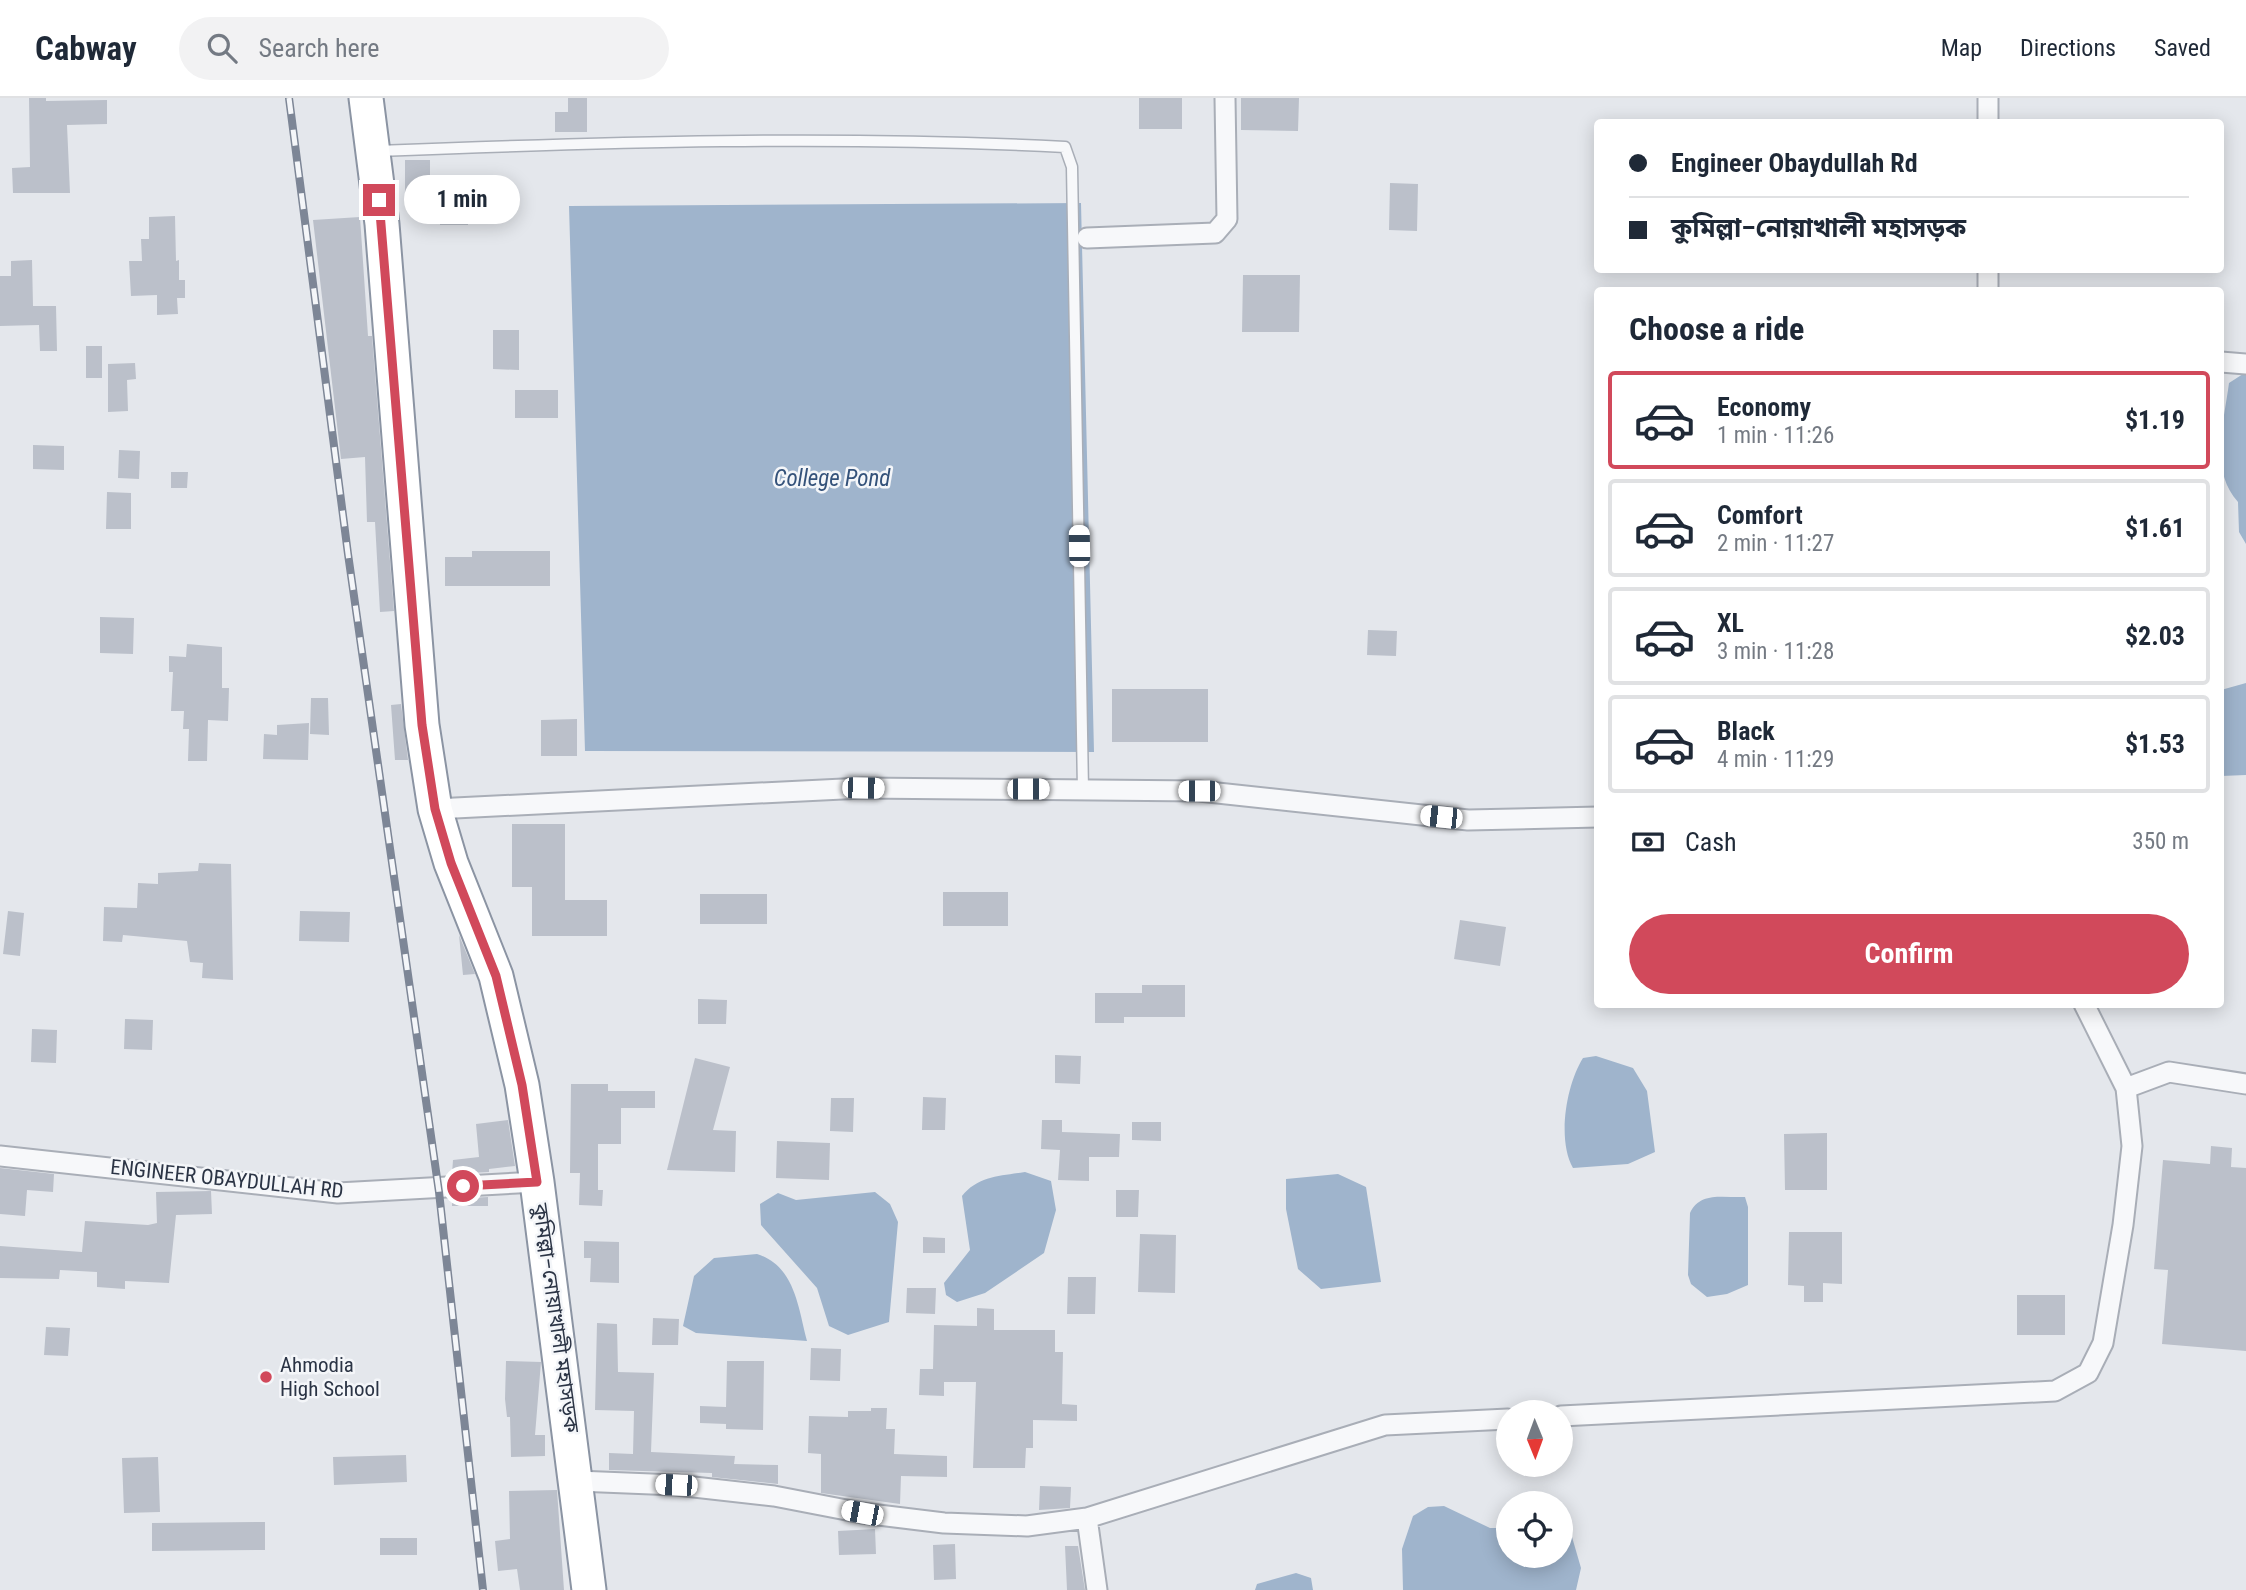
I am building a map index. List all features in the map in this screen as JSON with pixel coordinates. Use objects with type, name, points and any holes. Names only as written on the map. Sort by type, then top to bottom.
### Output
[{"type":"highway","name":"কুমিল্লা–নোয়াখালী মহাসড়ক","points":[[366,98],[383,238],[422,725],[435,809],[451,863],[496,976],[522,1085],[577,1481],[589,1590]]},
{"type":"street","points":[[1087,239],[1215,233],[1227,219],[1225,98]]},
{"type":"street","points":[[1988,98],[1988,119]]},
{"type":"street","points":[[2224,362],[2246,364]]},
{"type":"street","points":[[435,809],[863,788],[1199,791],[1468,820],[1594,817]]},
{"type":"street","points":[[1573,1415],[2055,1391],[2088,1373],[2103,1343],[2123,1225],[2132,1146],[2126,1088],[2086,1008]]},
{"type":"street","points":[[2126,1088],[2169,1072],[2246,1084]]},
{"type":"street","name":"ENGINEER OBAYDULLAH RD","points":[[0,1156],[338,1193],[537,1182]]},
{"type":"street","points":[[577,1481],[676,1485],[944,1523],[1027,1526],[1087,1518],[1385,1425],[1496,1420]]},
{"type":"street","points":[[1087,1518],[1097,1590]]},
{"type":"lane","points":[[373,151],[604,142],[910,139],[1065,147],[1072,167],[1083,790]]},
{"type":"water","name":"College Pond","points":[[1081,203],[1094,752],[585,751],[569,206]]},
{"type":"water","points":[[2243,374],[2246,375],[2246,544],[2239,532],[2238,502],[2224,475],[2224,416],[2229,383]]},
{"type":"water","points":[[2246,683],[2246,775],[2224,776],[2224,689]]},
{"type":"water","points":[[1596,1056],[1633,1068],[1647,1091],[1655,1152],[1628,1164],[1573,1168],[1565,1143],[1568,1097],[1583,1058]]},
{"type":"water","points":[[1025,1172],[1051,1181],[1056,1210],[1044,1253],[985,1293],[957,1302],[946,1295],[944,1283],[970,1250],[962,1196],[975,1184],[999,1176]]},
{"type":"water","points":[[1338,1174],[1366,1187],[1381,1282],[1321,1289],[1298,1269],[1286,1209],[1286,1179]]},
{"type":"water","points":[[875,1192],[890,1204],[898,1222],[889,1322],[848,1335],[829,1326],[817,1288],[761,1225],[760,1204],[778,1193],[796,1200]]},
{"type":"water","points":[[1745,1197],[1748,1207],[1748,1285],[1727,1294],[1707,1297],[1691,1284],[1688,1275],[1690,1213],[1694,1206],[1706,1199]]},
{"type":"water","points":[[757,1254],[780,1268],[787,1278],[793,1289],[807,1341],[696,1333],[683,1326],[694,1276],[714,1258]]},
{"type":"water","points":[[1444,1506],[1490,1528],[1496,1528],[1496,1568],[1573,1568],[1573,1540],[1581,1568],[1576,1590],[1403,1590],[1402,1549],[1413,1516],[1428,1507]]},
{"type":"water","points":[[1296,1573],[1311,1578],[1313,1590],[1255,1590],[1257,1584]]},
{"type":"building","points":[[29,98],[46,98],[46,101],[107,100],[107,124],[67,125],[70,193],[13,193],[12,168],[30,167]]},
{"type":"building","points":[[568,98],[587,98],[587,132],[555,132],[555,112],[568,112]]},
{"type":"building","points":[[1139,98],[1182,98],[1182,129],[1139,129]]},
{"type":"building","points":[[1241,98],[1299,98],[1298,131],[1241,130]]},
{"type":"building","points":[[405,160],[430,160],[430,207],[405,207]]},
{"type":"building","points":[[1390,183],[1418,184],[1417,231],[1389,230]]},
{"type":"building","points":[[440,207],[468,208],[468,225],[440,225]]},
{"type":"building","points":[[175,216],[176,261],[179,260],[179,280],[185,280],[185,298],[177,298],[178,314],[157,315],[157,295],[131,296],[129,261],[142,261],[141,239],[149,239],[149,217]]},
{"type":"building","points":[[360,217],[368,336],[372,336],[394,611],[380,612],[375,522],[367,522],[365,457],[341,459],[313,220]]},
{"type":"building","points":[[32,260],[33,306],[56,306],[57,351],[40,351],[39,325],[0,326],[0,276],[11,276],[11,261]]},
{"type":"building","points":[[1243,275],[1300,275],[1299,332],[1242,332]]},
{"type":"building","points":[[493,330],[519,330],[519,370],[493,369]]},
{"type":"building","points":[[86,346],[102,346],[102,378],[86,378]]},
{"type":"building","points":[[135,363],[136,379],[127,380],[128,411],[108,412],[108,364]]},
{"type":"building","points":[[515,390],[558,390],[558,418],[515,418]]},
{"type":"building","points":[[33,445],[64,446],[64,470],[33,469]]},
{"type":"building","points":[[119,450],[140,451],[139,479],[118,478]]},
{"type":"building","points":[[171,472],[188,472],[187,488],[171,488]]},
{"type":"building","points":[[107,492],[131,493],[131,529],[106,529]]},
{"type":"building","points":[[472,551],[550,551],[550,586],[445,586],[445,557],[472,557]]},
{"type":"building","points":[[100,617],[134,618],[133,654],[100,653]]},
{"type":"building","points":[[1368,630],[1397,631],[1396,656],[1367,655]]},
{"type":"building","points":[[187,644],[222,647],[222,688],[229,688],[228,721],[208,720],[207,761],[188,761],[189,729],[183,729],[184,711],[171,711],[173,672],[169,672],[169,656],[186,657]]},
{"type":"building","points":[[1112,689],[1208,689],[1208,742],[1112,742]]},
{"type":"building","points":[[311,698],[328,698],[329,735],[310,734]]},
{"type":"building","points":[[401,704],[408,760],[395,760],[391,705]]},
{"type":"building","points":[[577,719],[577,756],[541,756],[541,720]]},
{"type":"building","points":[[309,723],[308,760],[263,759],[264,734],[277,735],[277,725]]},
{"type":"building","points":[[512,824],[565,824],[565,900],[607,900],[607,936],[532,936],[532,887],[512,887]]},
{"type":"building","points":[[199,863],[231,864],[233,980],[202,978],[203,963],[190,962],[187,941],[123,935],[122,942],[103,941],[104,907],[137,908],[138,883],[158,884],[158,873],[198,871]]},
{"type":"building","points":[[943,892],[1008,892],[1008,926],[943,926]]},
{"type":"building","points":[[700,894],[767,894],[767,924],[700,924]]},
{"type":"building","points":[[8,911],[24,913],[20,956],[3,954]]},
{"type":"building","points":[[300,911],[350,912],[349,942],[299,941]]},
{"type":"building","points":[[1460,920],[1506,927],[1500,966],[1454,959]]},
{"type":"building","points":[[459,935],[475,974],[463,975]]},
{"type":"building","points":[[1142,985],[1185,985],[1185,1017],[1124,1017],[1124,1023],[1095,1023],[1095,993],[1142,993]]},
{"type":"building","points":[[698,999],[727,1000],[726,1024],[698,1024]]},
{"type":"building","points":[[125,1019],[153,1020],[152,1050],[124,1049]]},
{"type":"building","points":[[32,1029],[57,1030],[56,1063],[31,1062]]},
{"type":"building","points":[[1055,1055],[1081,1056],[1080,1084],[1055,1083]]},
{"type":"building","points":[[695,1058],[730,1067],[713,1130],[736,1131],[735,1172],[667,1170]]},
{"type":"building","points":[[571,1084],[608,1084],[608,1091],[655,1091],[655,1108],[621,1108],[621,1144],[598,1144],[598,1190],[603,1190],[602,1206],[579,1205],[580,1173],[570,1173]]},
{"type":"building","points":[[923,1097],[946,1098],[945,1130],[922,1130]]},
{"type":"building","points":[[831,1098],[854,1098],[853,1132],[830,1131]]},
{"type":"building","points":[[508,1120],[515,1166],[489,1169],[489,1172],[452,1174],[453,1160],[479,1157],[476,1124]]},
{"type":"building","points":[[1042,1120],[1062,1120],[1062,1132],[1120,1134],[1119,1157],[1089,1157],[1089,1181],[1058,1180],[1060,1150],[1041,1149]]},
{"type":"building","points":[[1132,1122],[1161,1122],[1161,1141],[1132,1140]]},
{"type":"building","points":[[1827,1133],[1827,1190],[1785,1190],[1784,1134]]},
{"type":"building","points":[[777,1141],[830,1143],[829,1180],[776,1178]]},
{"type":"building","points":[[2211,1146],[2232,1148],[2231,1167],[2246,1168],[2246,1351],[2162,1344],[2168,1270],[2154,1269],[2163,1160],[2210,1164]]},
{"type":"building","points":[[0,1168],[54,1174],[53,1192],[27,1190],[25,1216],[0,1214]]},
{"type":"building","points":[[1116,1190],[1139,1190],[1138,1217],[1116,1217]]},
{"type":"building","points":[[211,1191],[212,1214],[176,1215],[169,1283],[125,1281],[125,1289],[97,1287],[97,1272],[60,1270],[59,1279],[0,1278],[0,1246],[82,1252],[85,1221],[148,1225],[157,1223],[156,1192]]},
{"type":"building","points":[[488,1197],[488,1206],[452,1206],[452,1199]]},
{"type":"building","points":[[1789,1232],[1842,1232],[1842,1284],[1823,1283],[1823,1302],[1804,1302],[1804,1286],[1788,1285]]},
{"type":"building","points":[[1140,1234],[1176,1235],[1175,1293],[1138,1292]]},
{"type":"building","points":[[923,1237],[945,1238],[945,1253],[923,1253]]},
{"type":"building","points":[[584,1241],[619,1242],[619,1283],[590,1282],[591,1258],[584,1258]]},
{"type":"building","points":[[1068,1277],[1096,1277],[1095,1314],[1067,1314]]},
{"type":"building","points":[[907,1288],[936,1288],[935,1314],[906,1313]]},
{"type":"building","points":[[2017,1295],[2065,1295],[2065,1335],[2017,1335]]},
{"type":"building","points":[[977,1308],[994,1309],[994,1330],[1055,1330],[1055,1352],[1063,1352],[1062,1404],[1077,1405],[1077,1421],[1033,1420],[1033,1448],[1026,1448],[1025,1468],[973,1468],[976,1382],[944,1382],[944,1396],[919,1395],[920,1369],[933,1369],[934,1325],[977,1326]]},
{"type":"building","points":[[653,1318],[679,1319],[678,1345],[652,1345]]},
{"type":"building","points":[[597,1323],[617,1324],[618,1372],[654,1373],[651,1452],[735,1456],[734,1464],[778,1465],[778,1484],[712,1477],[712,1473],[609,1470],[609,1453],[633,1454],[634,1411],[595,1410]]},
{"type":"building","points":[[46,1327],[70,1328],[68,1356],[44,1355]]},
{"type":"building","points":[[811,1348],[841,1349],[840,1381],[810,1380]]},
{"type":"building","points":[[506,1361],[541,1362],[535,1435],[545,1435],[545,1456],[511,1457],[510,1417],[507,1417],[505,1399]]},
{"type":"building","points":[[727,1361],[764,1361],[763,1430],[726,1429],[726,1424],[700,1423],[700,1406],[726,1407]]},
{"type":"building","points":[[871,1408],[887,1408],[886,1429],[895,1429],[894,1454],[947,1456],[947,1477],[901,1476],[900,1504],[821,1493],[821,1454],[808,1453],[809,1416],[848,1417],[848,1411],[871,1411]]},
{"type":"building","points":[[406,1455],[407,1482],[334,1485],[333,1457]]},
{"type":"building","points":[[158,1457],[160,1512],[124,1513],[122,1458]]},
{"type":"building","points":[[1040,1486],[1071,1487],[1070,1508],[1039,1510]]},
{"type":"building","points":[[557,1490],[564,1590],[520,1590],[517,1569],[498,1571],[495,1541],[510,1539],[509,1491]]},
{"type":"building","points":[[265,1522],[265,1550],[152,1551],[152,1523]]},
{"type":"building","points":[[875,1529],[876,1554],[839,1555],[838,1531]]},
{"type":"building","points":[[380,1538],[417,1538],[417,1555],[380,1555]]},
{"type":"building","points":[[955,1544],[956,1579],[934,1580],[933,1545]]},
{"type":"building","points":[[1065,1546],[1078,1546],[1085,1590],[1067,1590]]},
{"type":"railway","points":[[289,98],[348,554],[439,1192],[483,1590]]},
{"type":"place","name":"Ahmodia High School","points":[[266,1377]]},
{"type":"route","points":[[379,200],[422,725],[435,809],[451,863],[496,976],[522,1085],[537,1182],[463,1186]]}]
